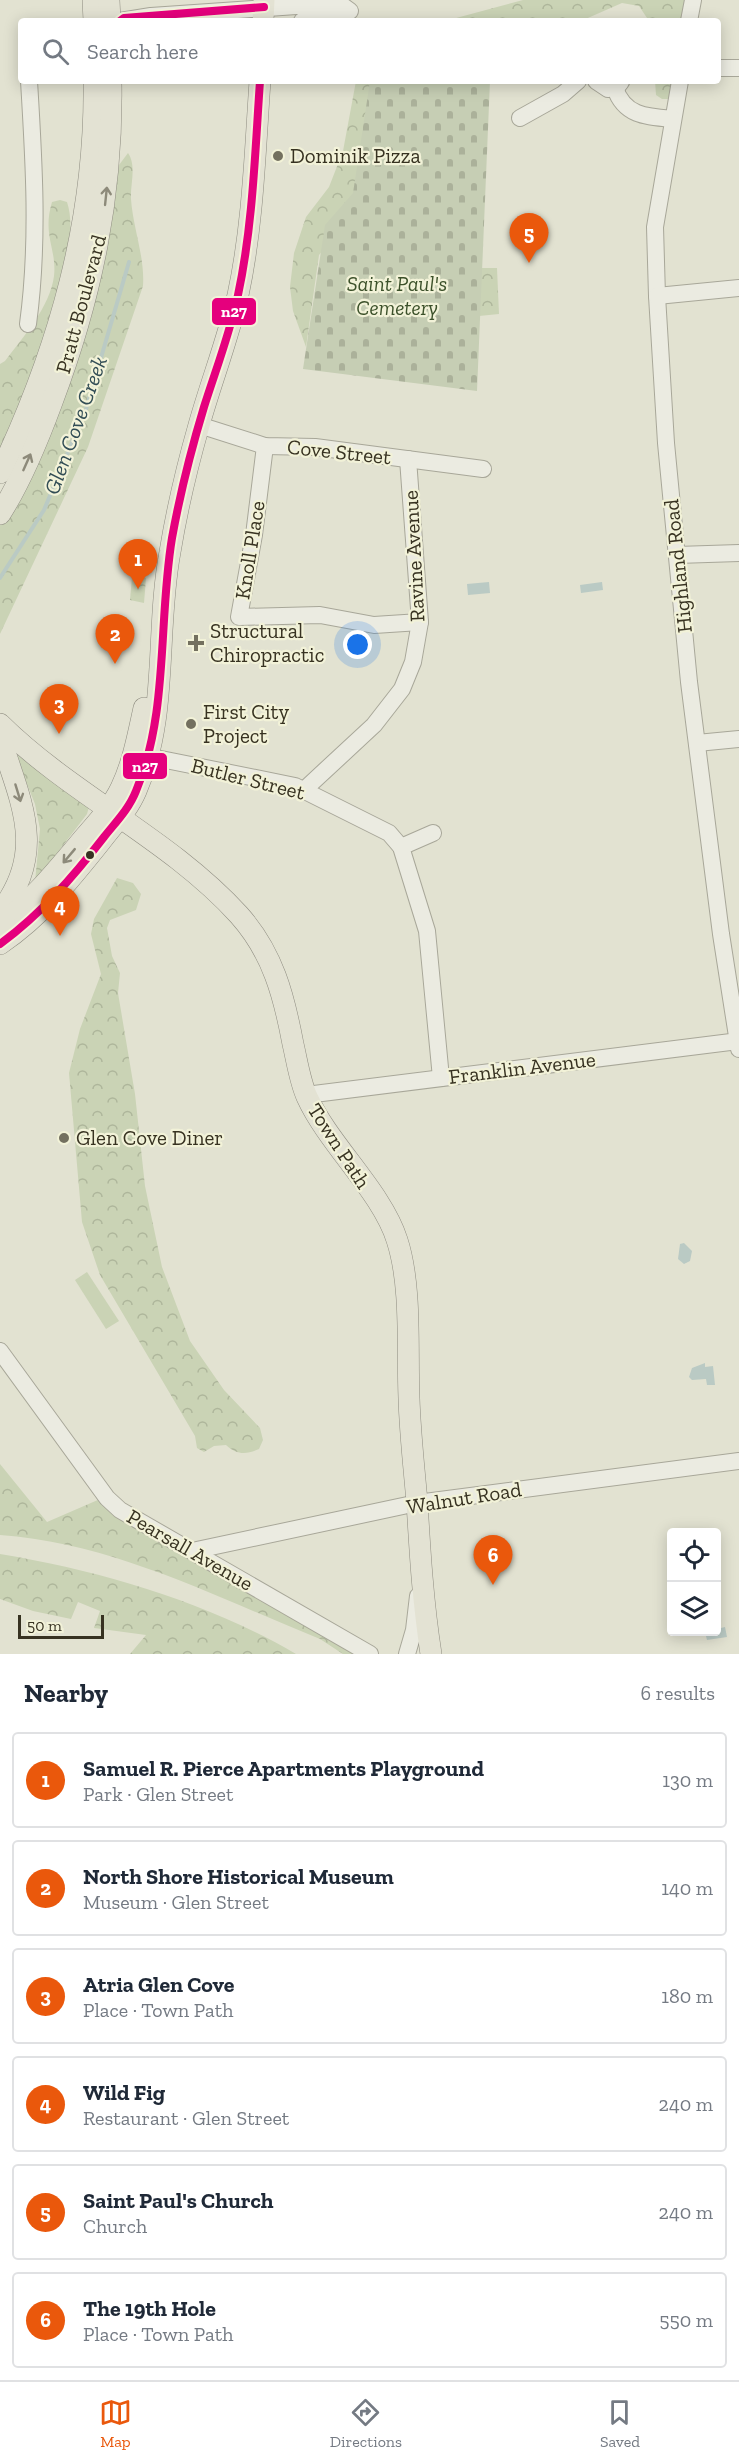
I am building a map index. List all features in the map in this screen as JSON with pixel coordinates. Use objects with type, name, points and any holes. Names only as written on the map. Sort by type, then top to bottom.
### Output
[{"type":"main road","points":[[93,0],[94,18]]},
{"type":"main road","points":[[110,0],[110,18]]},
{"type":"main road","name":"Pratt Boulevard","points":[[0,473],[28,415],[68,301],[87,212],[94,129],[94,84]]},
{"type":"main road","name":"Pratt Boulevard","points":[[0,514],[12,496],[44,422],[85,305],[104,214],[111,137],[111,84]]},
{"type":"main road","points":[[0,944],[114,814],[121,788],[141,754],[153,668],[160,653],[169,555],[198,425],[238,296],[251,206],[260,84]]},
{"type":"main road","name":"Town Path","points":[[0,724],[114,814],[194,873],[238,915],[257,938],[273,965],[283,994],[306,1095],[327,1131],[391,1224],[398,1242],[405,1294],[409,1404],[421,1578],[431,1654]]},
{"type":"main road","points":[[0,737],[25,817],[29,843],[20,877],[0,912]]},
{"type":"main road","points":[[20,877],[25,915]]},
{"type":"main road","points":[[0,925],[25,915]]},
{"type":"street","points":[[690,18],[693,0]]},
{"type":"street","points":[[124,18],[340,3],[350,11],[341,18]]},
{"type":"street","points":[[721,68],[739,68]]},
{"type":"street","points":[[28,324],[35,274],[35,182],[29,84]]},
{"type":"street","points":[[520,118],[563,94],[575,84]]},
{"type":"street","points":[[599,84],[604,88],[618,85],[619,100],[634,113],[673,119]]},
{"type":"street","name":"Highland Road","points":[[679,84],[654,237],[666,443],[697,743],[721,934],[739,1044]]},
{"type":"street","points":[[657,296],[739,288]]},
{"type":"street","name":"Cove Street","points":[[198,425],[265,446],[315,447],[483,468]]},
{"type":"street","name":"Knoll Place","points":[[265,446],[254,535],[239,617],[320,615],[374,625],[420,622]]},
{"type":"street","name":"Ravine Avenue","points":[[304,790],[374,725],[402,689],[413,662],[420,622],[408,459]]},
{"type":"street","points":[[677,555],[739,553]]},
{"type":"street","points":[[697,743],[739,739]]},
{"type":"street","name":"Butler Street","points":[[141,754],[304,790],[382,828],[401,847]]},
{"type":"street","points":[[433,833],[401,847],[426,931],[441,1078]]},
{"type":"street","name":"Franklin Avenue","points":[[306,1095],[739,1044]]},
{"type":"street","name":"Pearsall Avenue","points":[[0,1351],[109,1500],[136,1521],[370,1654]]},
{"type":"street","name":"Walnut Road","points":[[192,1551],[417,1503],[739,1461]]},
{"type":"street","points":[[407,1654],[414,1630],[421,1578]]},
{"type":"green space","points":[[523,0],[691,0],[688,18],[647,18],[639,6],[622,3],[588,18],[456,18]]},
{"type":"green space","points":[[355,84],[463,84],[319,255],[306,347],[293,311],[290,287],[294,253],[306,217],[329,187],[343,151]]},
{"type":"green space","name":"Saint Paul's Cemetery","points":[[370,84],[490,84],[477,391],[303,369],[325,225],[353,193]]},
{"type":"green space","points":[[655,84],[674,84],[673,93],[668,99],[662,99],[656,95]]},
{"type":"green space","points":[[128,153],[132,164],[131,199],[142,264],[143,286],[88,447],[0,634],[0,522],[116,169]]},
{"type":"green space","points":[[60,200],[67,202],[70,227],[68,258],[60,293],[35,369],[0,461],[0,364],[5,361],[35,321],[47,299],[54,276],[49,214],[52,202]]},
{"type":"green space","points":[[481,268],[497,268],[499,314],[479,316]]},
{"type":"green space","points":[[132,577],[146,578],[144,603],[130,600]]},
{"type":"green space","points":[[18,755],[89,807],[87,814],[35,882],[40,829],[35,804],[16,757]]},
{"type":"green space","points":[[117,878],[133,883],[141,894],[136,910],[110,920],[107,928],[112,956],[120,973],[118,993],[135,1094],[145,1186],[162,1267],[190,1341],[224,1390],[260,1428],[263,1440],[259,1449],[250,1452],[238,1452],[226,1445],[214,1446],[204,1452],[197,1448],[195,1436],[100,1275],[82,1222],[69,1073],[80,1029],[101,974],[91,934],[94,919]]},
{"type":"green space","points":[[87,1272],[119,1321],[106,1329],[75,1280]]},
{"type":"green space","points":[[0,1464],[47,1522],[107,1496],[371,1654],[343,1654],[320,1639],[203,1590],[123,1560],[42,1540],[0,1535]]},
{"type":"green space","points":[[0,1554],[77,1569],[153,1591],[227,1619],[296,1654],[130,1654],[146,1635],[94,1628],[100,1611],[78,1602],[71,1619],[33,1611],[0,1599]]},
{"type":"shaded area","points":[[489,582],[490,593],[468,595],[467,584]]},
{"type":"shaded area","points":[[602,582],[603,590],[581,593],[580,585]]},
{"type":"shaded area","points":[[684,1243],[692,1251],[690,1261],[684,1264],[678,1259],[680,1244]]},
{"type":"shaded area","points":[[705,1363],[705,1367],[713,1366],[715,1385],[707,1385],[706,1379],[692,1380],[689,1377],[692,1368]]},
{"type":"shaded area","points":[[725,1627],[727,1637],[707,1640],[706,1636],[721,1636],[721,1628]]},
{"type":"waterway","name":"Glen Cove Creek","points":[[0,578],[44,510],[86,409],[129,262]]},
{"type":"transit line","name":"n27","points":[[124,18],[264,7]]},
{"type":"transit line","name":"n27","points":[[0,944],[56,894],[126,810],[136,791],[146,761],[154,730],[158,698],[168,570],[175,522],[204,407],[231,323],[243,269],[253,188],[260,84]]},
{"type":"place","name":"Dominik Pizza","points":[[278,156]]},
{"type":"place","name":"Saint Paul's Church","points":[[529,263]]},
{"type":"place","name":"Samuel R. Pierce Apartments Playground","points":[[138,589]]},
{"type":"place","name":"Structural Chiropractic","points":[[196,643]]},
{"type":"place","name":"North Shore Historical Museum","points":[[115,664]]},
{"type":"place","name":"First City Project","points":[[191,724]]},
{"type":"place","name":"Atria Glen Cove","points":[[59,734]]},
{"type":"place","name":"Wild Fig","points":[[60,936]]},
{"type":"place","name":"Glen Cove Diner","points":[[64,1138]]},
{"type":"place","name":"The 19th Hole","points":[[493,1585]]}]
